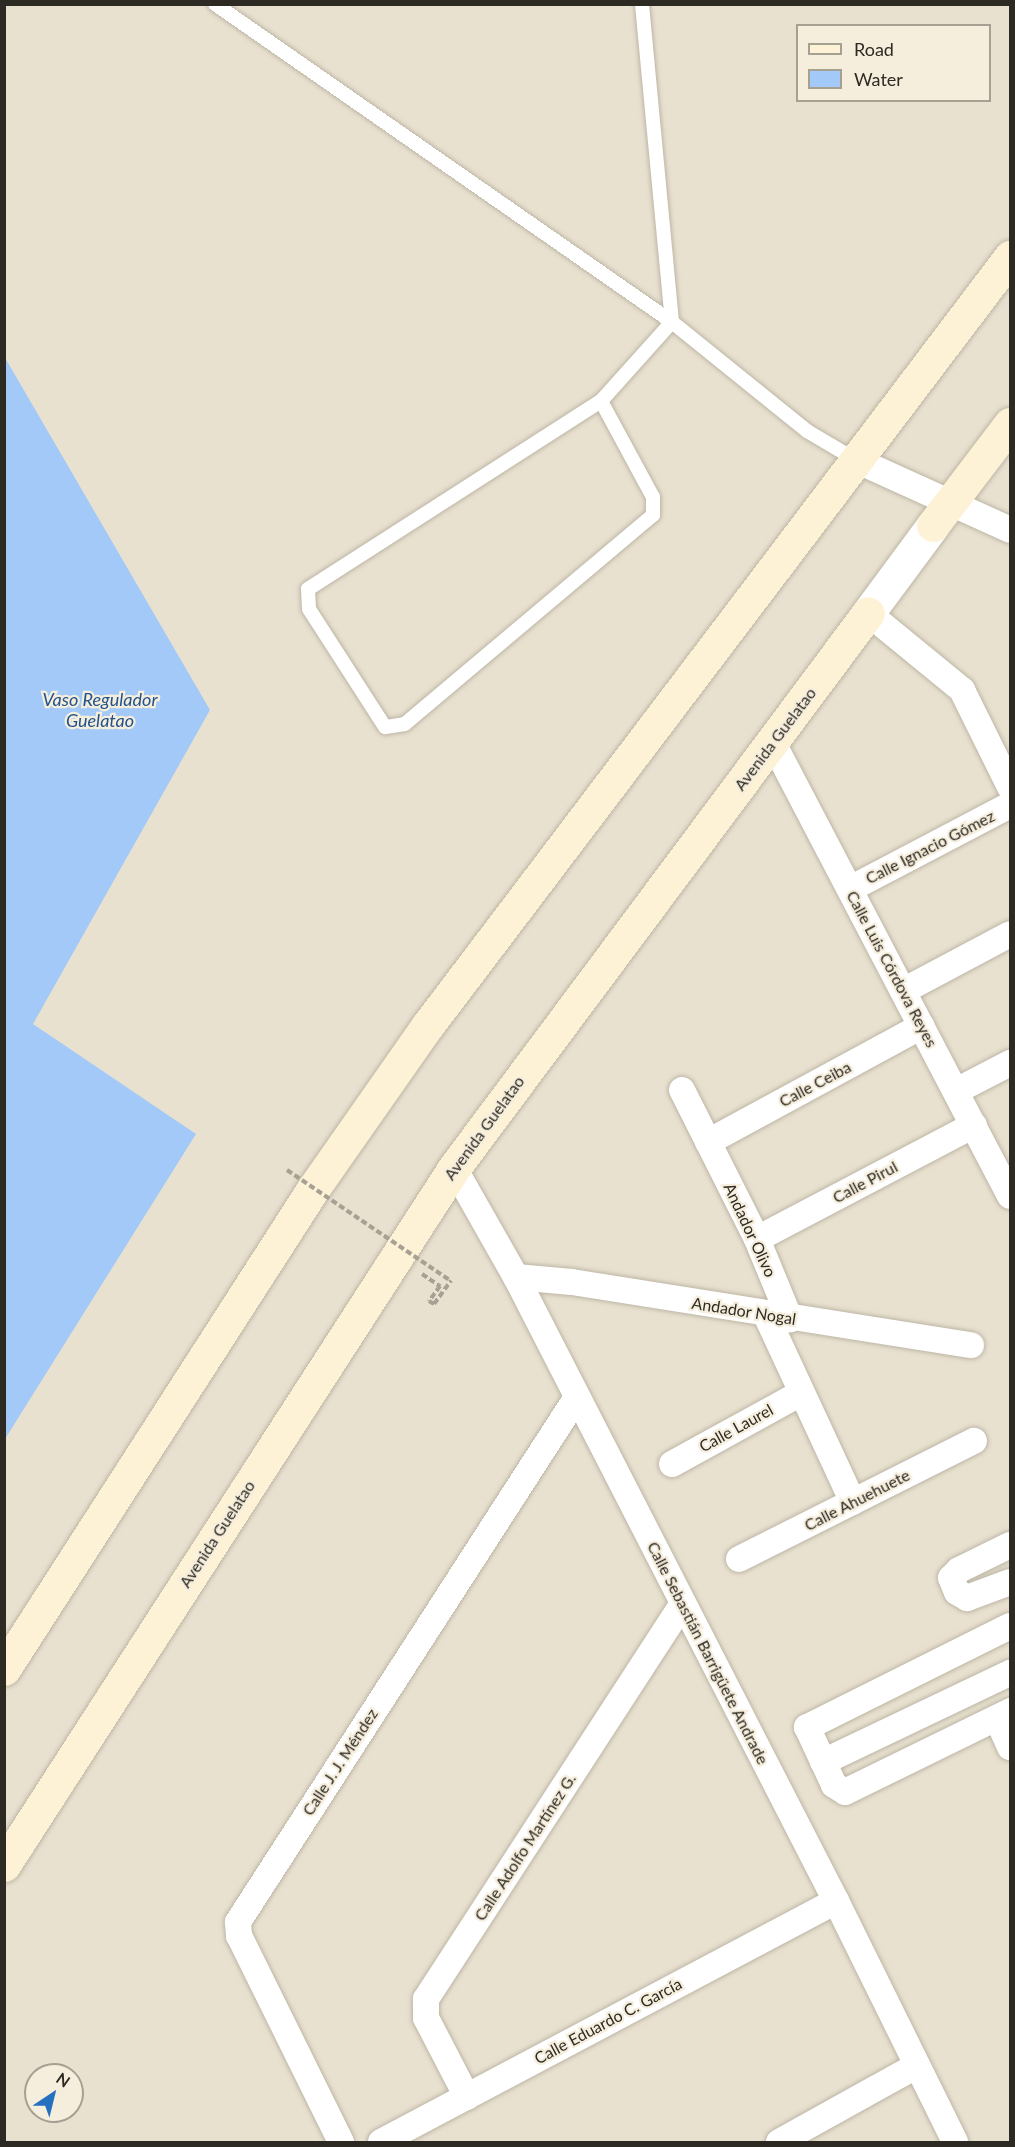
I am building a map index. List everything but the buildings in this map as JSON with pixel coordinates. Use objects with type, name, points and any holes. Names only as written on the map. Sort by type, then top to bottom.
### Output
[{"type":"main road","points":[[4,1669],[313,1190],[428,1025],[1011,257]]},
{"type":"main road","name":"Avenida Guelatao","points":[[942,513],[1011,424]]},
{"type":"main road","name":"Avenida Guelatao","points":[[4,1866],[454,1168],[868,613]]},
{"type":"street","points":[[856,460],[942,513],[1011,530]]},
{"type":"street","name":"Avenida Guelatao","points":[[868,613],[942,513]]},
{"type":"street","points":[[868,613],[962,690],[1011,787]]},
{"type":"street","name":"Calle Luis Córdova Reyes","points":[[773,743],[903,992],[958,1090],[1011,1196]]},
{"type":"street","name":"Calle Ignacio Gómez","points":[[850,888],[1011,805]]},
{"type":"street","points":[[903,992],[1011,934]]},
{"type":"street","name":"Calle Ceiba","points":[[708,1142],[922,1026]]},
{"type":"street","points":[[958,1090],[1011,1063]]},
{"type":"street","name":"Andador Olivo","points":[[682,1090],[757,1239],[801,1393],[853,1502]]},
{"type":"street","name":"Calle Pirul","points":[[757,1239],[974,1125]]},
{"type":"street","name":"Calle Sebastián Barrigüete Andrade","points":[[454,1168],[516,1277],[836,1901],[955,2142]]},
{"type":"street","name":"Andador Nogal","points":[[516,1277],[572,1282],[778,1317],[971,1345]]},
{"type":"street","name":"Calle Laurel","points":[[672,1464],[801,1393]]},
{"type":"street","name":"Calle J. J. Méndez","points":[[341,2142],[239,1936],[238,1922],[577,1397]]},
{"type":"street","name":"Calle Ahuehuete","points":[[739,1559],[975,1441]]},
{"type":"street","points":[[1011,1545],[956,1572],[951,1578],[957,1592],[967,1598],[1011,1582]]},
{"type":"street","name":"Calle Adolfo Martínez G.","points":[[467,2097],[426,2018],[426,1999],[683,1604]]},
{"type":"street","points":[[1011,1626],[807,1727],[834,1785],[845,1792],[1004,1715],[1011,1747]]},
{"type":"street","points":[[968,1648],[986,1685]]},
{"type":"street","points":[[823,1762],[1011,1673]]},
{"type":"street","name":"Calle Eduardo C. García","points":[[381,2142],[836,1901]]},
{"type":"street","points":[[779,2142],[916,2066]]},
{"type":"lane","points":[[215,4],[672,322],[807,431],[856,460]]},
{"type":"lane","points":[[601,401],[653,497],[653,515],[405,724],[396,728],[385,727],[309,609],[308,589],[601,401],[672,322],[642,4]]},
{"type":"path","points":[[287,1170],[451,1281],[434,1304],[429,1301],[440,1286]]},
{"type":"water","name":"Vaso Regulador Guelatao","points":[[4,356],[210,710],[33,1024],[196,1134],[5,1439]]}]
